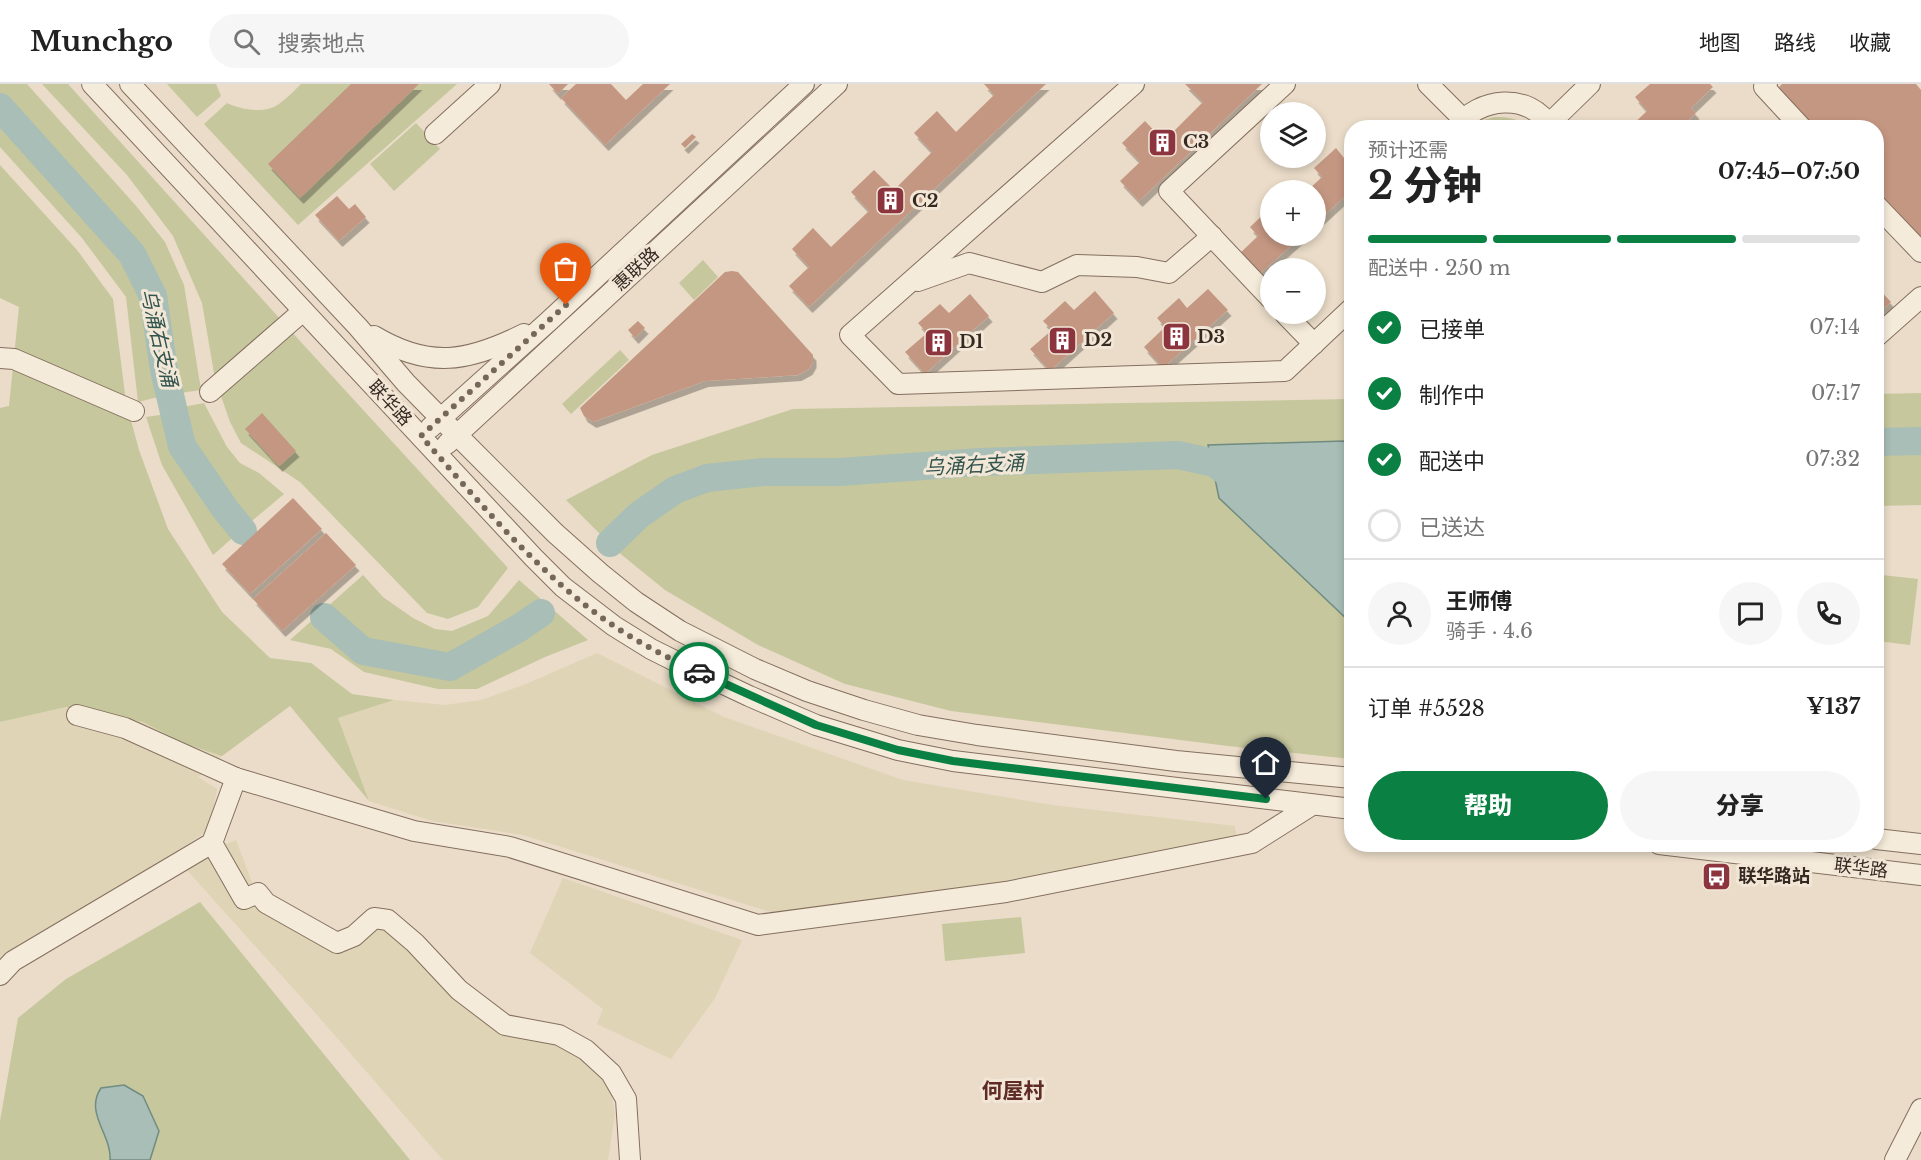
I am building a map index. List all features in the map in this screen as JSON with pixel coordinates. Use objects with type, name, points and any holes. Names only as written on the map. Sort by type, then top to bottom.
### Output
[{"type":"street","name":"联华路","points":[[92,84],[532,557],[563,587],[614,626],[651,649],[816,725],[898,750],[975,764],[1344,808]]},
{"type":"street","name":"联华路","points":[[130,84],[358,327],[440,419],[555,533],[600,573],[636,602],[680,631],[755,669],[816,694],[918,725],[989,737],[1176,761],[1344,777]]},
{"type":"street","points":[[435,134],[490,84]]},
{"type":"street","name":"惠联路","points":[[421,436],[549,321],[804,84]]},
{"type":"street","name":"惠联路","points":[[436,454],[837,84]]},
{"type":"street","points":[[1134,84],[850,335],[898,384],[1286,371],[1344,316]]},
{"type":"street","points":[[1260,287],[1169,191],[1285,84]]},
{"type":"street","points":[[1428,84],[1457,120]]},
{"type":"street","points":[[1556,120],[1590,84]]},
{"type":"street","points":[[1767,84],[1764,87],[1795,120]]},
{"type":"street","points":[[1463,120],[1479,107],[1498,102],[1517,103],[1535,111],[1544,120]]},
{"type":"street","points":[[1884,214],[1921,252]]},
{"type":"street","points":[[907,285],[969,262],[1042,282],[1077,265],[1137,267],[1169,273],[1212,236]]},
{"type":"street","points":[[1884,330],[1921,297]]},
{"type":"street","points":[[210,392],[303,310]]},
{"type":"street","points":[[358,327],[394,348],[428,359],[447,359],[497,348],[549,321]]},
{"type":"street","points":[[1295,324],[1314,344]]},
{"type":"street","points":[[0,358],[14,359],[134,411]]},
{"type":"street","points":[[77,715],[125,728],[236,778],[414,831],[510,847],[758,925],[1006,892],[1252,843],[1312,805]]},
{"type":"street","points":[[0,975],[13,961],[212,843],[236,778]]},
{"type":"street","points":[[1884,840],[1921,844]]},
{"type":"street","points":[[212,843],[244,899],[258,893],[266,903],[337,943],[354,936],[374,918],[388,920],[415,943],[459,990],[505,1025],[559,1035],[586,1050],[611,1073],[626,1099],[630,1160]]},
{"type":"street","name":"联华路","points":[[1727,852],[1921,875]]},
{"type":"street","points":[[1895,1160],[1921,1109]]},
{"type":"shaded area","points":[[597,653],[724,717],[903,780],[1052,805],[1235,826],[1237,842],[900,903],[790,918],[523,835],[432,821],[369,801],[338,718],[394,700],[445,705],[481,700],[526,684]]},
{"type":"shaded area","points":[[66,707],[143,722],[222,756],[198,777],[217,789],[209,830],[0,965],[0,722]]},
{"type":"shaded area","points":[[236,840],[258,898],[338,947],[375,924],[383,926],[456,995],[562,1042],[587,1058],[610,1086],[615,1114],[608,1160],[443,1160],[186,869],[212,850]]},
{"type":"shaded area","points":[[563,878],[742,940],[715,998],[671,1059],[597,1024],[603,1009],[530,953]]},
{"type":"green space","points":[[0,84],[27,84],[137,207],[165,242],[184,285],[201,390],[173,394],[166,328],[156,291],[135,248],[0,99]]},
{"type":"green space","points":[[42,84],[68,84],[508,568],[478,607],[448,619],[427,613],[300,482],[241,443],[230,422],[215,379],[202,303],[173,236],[127,175]]},
{"type":"green space","points":[[167,84],[216,84],[221,96],[197,117]]},
{"type":"green space","points":[[301,84],[457,84],[298,225],[204,124],[227,103],[253,110],[274,107]]},
{"type":"green space","points":[[0,116],[125,253],[146,297],[162,396],[138,402],[126,297],[82,238],[0,147]]},
{"type":"green space","points":[[1504,117],[1516,120],[1484,120]]},
{"type":"green space","points":[[416,123],[440,149],[394,191],[370,164]]},
{"type":"green space","points":[[0,165],[77,250],[113,299],[126,402],[139,450],[168,529],[222,612],[270,658],[311,663],[352,694],[394,700],[338,718],[369,801],[290,706],[222,756],[183,743],[143,722],[66,707],[0,722],[0,408],[9,406],[19,307],[0,298]]},
{"type":"green space","points":[[703,260],[718,277],[694,300],[679,283]]},
{"type":"green space","points":[[620,350],[629,360],[571,414],[562,404]]},
{"type":"green space","points":[[1921,393],[1921,505],[1884,506],[1884,394]]},
{"type":"green space","points":[[1344,399],[1344,758],[951,711],[845,684],[758,645],[665,590],[617,551],[566,500],[652,455],[793,409]]},
{"type":"green space","points":[[204,403],[227,447],[240,463],[259,473],[284,494],[246,526],[226,502],[187,442],[178,408]]},
{"type":"green space","points":[[166,414],[186,465],[237,534],[213,555],[162,465],[146,417]]},
{"type":"green space","points":[[363,575],[383,597],[413,618],[435,629],[452,631],[488,616],[519,580],[588,640],[545,657],[477,689],[438,689],[364,672],[331,649],[290,640]]},
{"type":"green space","points":[[1884,575],[1918,579],[1910,645],[1884,642]]},
{"type":"green space","points":[[200,902],[410,1160],[0,1160],[0,1121],[18,1018],[66,979]]},
{"type":"green space","points":[[1021,917],[1025,953],[945,961],[942,924]]},
{"type":"water","points":[[1344,441],[1344,616],[1219,498],[1208,445]]},
{"type":"water","points":[[124,1085],[143,1096],[159,1131],[150,1160],[110,1160],[107,1142],[97,1115],[97,1097],[101,1088]]},
{"type":"building","points":[[351,84],[419,84],[300,198],[268,164]]},
{"type":"building","points":[[549,84],[568,84],[558,94]]},
{"type":"building","points":[[576,84],[611,84],[626,100],[643,84],[670,84],[605,145],[561,98]]},
{"type":"building","name":"C2","points":[[984,84],[1046,84],[809,307],[789,286],[809,267],[792,249],[813,228],[831,247],[869,211],[851,192],[874,170],[894,190],[932,152],[914,133],[937,111],[956,132],[994,95]]},
{"type":"building","name":"C3","points":[[1185,84],[1262,84],[1139,201],[1120,181],[1140,162],[1122,143],[1145,121],[1164,141],[1203,102]]},
{"type":"building","points":[[1650,84],[1710,84],[1713,87],[1691,108],[1696,113],[1689,120],[1637,120],[1647,111],[1635,97]]},
{"type":"building","points":[[1782,84],[1916,84],[1921,90],[1921,244],[1884,204],[1884,120],[1807,120],[1778,88]]},
{"type":"building","points":[[692,134],[696,137],[685,148],[681,144]]},
{"type":"building","points":[[1336,148],[1344,158],[1344,197],[1326,214],[1326,180],[1319,180],[1322,177],[1314,168],[1326,168],[1326,157]]},
{"type":"building","points":[[337,196],[349,209],[355,204],[366,217],[339,241],[315,215]]},
{"type":"building","points":[[1260,218],[1260,246],[1291,246],[1277,258],[1260,258],[1260,273],[1256,277],[1237,256],[1258,236],[1250,227]]},
{"type":"building","points":[[725,272],[738,272],[813,355],[813,362],[809,369],[798,375],[705,381],[593,422],[584,416],[580,408]]},
{"type":"building","name":"D3","points":[[1208,289],[1228,310],[1163,368],[1144,347],[1165,327],[1157,318],[1179,298],[1187,308]]},
{"type":"building","name":"D2","points":[[1095,291],[1114,313],[1050,371],[1030,349],[1052,330],[1043,321],[1065,301],[1074,310]]},
{"type":"building","name":"D1","points":[[970,294],[989,316],[925,374],[905,352],[927,333],[918,323],[940,304],[949,313]]},
{"type":"building","points":[[1884,295],[1891,302],[1884,308]]},
{"type":"building","points":[[638,321],[645,328],[635,338],[628,330]]},
{"type":"building","points":[[262,413],[296,451],[279,466],[245,429]]},
{"type":"building","points":[[293,498],[322,529],[250,594],[222,564]]},
{"type":"building","points":[[326,533],[356,565],[282,631],[253,599]]},
{"type":"waterway","name":"乌涌右支涌","points":[[0,107],[132,254],[153,296],[164,370],[182,446],[243,531]]},
{"type":"waterway","name":"乌涌右支涌","points":[[1884,442],[1921,441]]},
{"type":"waterway","name":"乌涌右支涌","points":[[610,543],[639,515],[675,490],[707,478],[764,472],[839,472],[981,462],[1178,455],[1214,463],[1244,483]]},
{"type":"waterway","name":"乌涌右支涌","points":[[324,617],[363,651],[450,667],[541,613]]},
{"type":"way so far","points":[[566,305],[421,436],[532,557],[563,587],[614,626],[651,649],[699,672]]},
{"type":"place","name":"C3","points":[[1162,142]]},
{"type":"place","name":"C2","points":[[891,201]]},
{"type":"place","name":"D3","points":[[1176,337]]},
{"type":"place","name":"D2","points":[[1063,340]]},
{"type":"place","name":"D1","points":[[938,342]]},
{"type":"place","name":"联华路站","points":[[1717,876]]},
{"type":"district","name":"何屋村","points":[[1013,1091]]},
{"type":"route","points":[[699,672],[816,725],[898,750],[953,761],[1266,799]]}]
